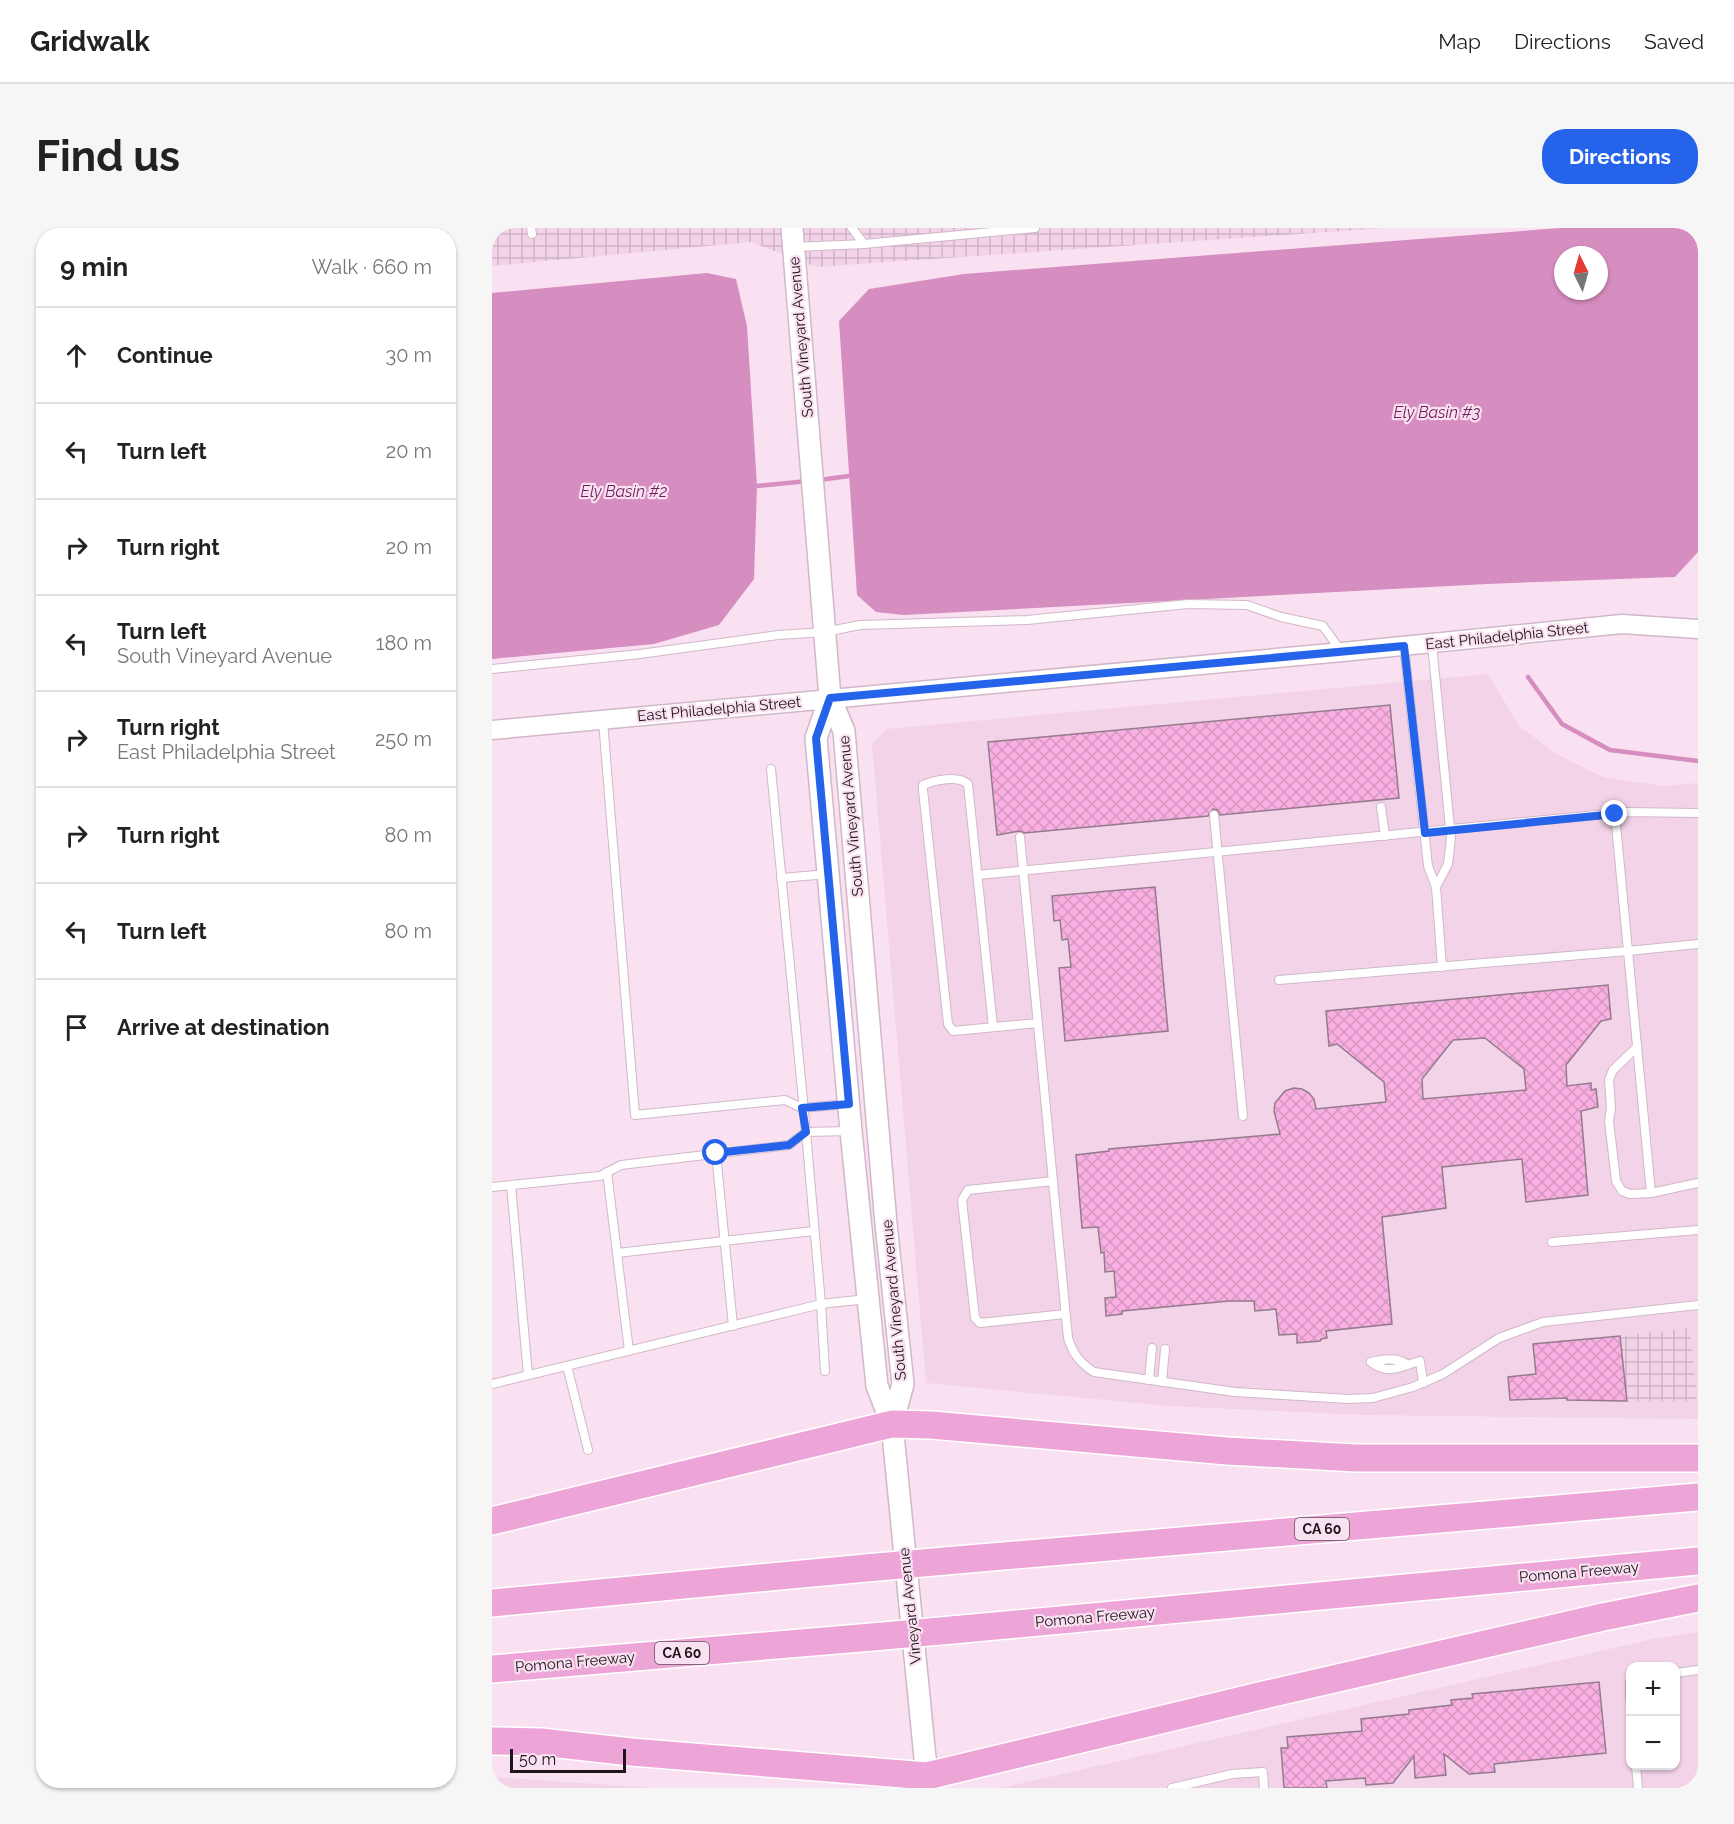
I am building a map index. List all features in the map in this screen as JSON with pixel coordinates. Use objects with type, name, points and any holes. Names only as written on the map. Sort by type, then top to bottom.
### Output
[{"type":"highway","points":[[492,1521],[892,1424],[942,1426],[1227,1451],[1356,1458],[1698,1458]]},
{"type":"highway","name":"CA 60","points":[[492,1603],[945,1561],[1698,1497]]},
{"type":"highway","name":"Pomona Freeway","points":[[492,1669],[952,1630],[1698,1561]]},
{"type":"highway","points":[[492,1741],[541,1742],[927,1782],[1276,1692],[1698,1598]]},
{"type":"main road","name":"South Vineyard Avenue","points":[[793,238],[830,698],[844,731],[886,1224],[903,1384],[892,1424]]},
{"type":"main road","name":"South Vineyard Avenue","points":[[830,698],[816,738],[851,1131],[877,1386],[892,1424]]},
{"type":"main road","name":"Vineyard Avenue","points":[[892,1424],[927,1782]]},
{"type":"street","name":"East Philadelphia Street","points":[[492,730],[1622,624],[1698,629]]},
{"type":"lane","points":[[852,228],[864,244]]},
{"type":"lane","points":[[793,238],[864,244],[1035,228]]},
{"type":"lane","points":[[492,669],[640,654],[778,635],[825,632],[860,625],[1028,620],[1188,604],[1247,605],[1281,617],[1323,626],[1342,652]]},
{"type":"lane","points":[[1432,643],[1451,838],[1448,864],[1436,887]]},
{"type":"lane","points":[[1404,646],[1428,866],[1436,887],[1442,966]]},
{"type":"lane","points":[[603,720],[635,1115],[785,1100],[802,1108],[849,1104]]},
{"type":"lane","points":[[771,769],[806,1132],[825,1371]]},
{"type":"lane","points":[[993,1027],[968,784],[959,779],[930,782],[923,785],[948,1024],[953,1031],[1038,1023]]},
{"type":"lane","points":[[1381,807],[1385,836]]},
{"type":"lane","points":[[978,875],[1615,814],[1698,813]]},
{"type":"lane","points":[[1615,814],[1651,1193]]},
{"type":"lane","points":[[1214,815],[1242,1116]]},
{"type":"lane","points":[[1020,837],[1065,1314],[1068,1338],[1073,1353],[1083,1365],[1094,1372],[1234,1392],[1349,1399],[1373,1398],[1413,1387],[1443,1374],[1499,1338],[1525,1327],[1698,1305]]},
{"type":"lane","points":[[781,878],[828,874]]},
{"type":"lane","points":[[1279,980],[1698,944]]},
{"type":"lane","points":[[1637,1047],[1613,1070],[1609,1080],[1611,1108],[1609,1120],[1616,1181],[1622,1191],[1630,1194],[1651,1193],[1698,1183]]},
{"type":"lane","points":[[492,1187],[600,1176],[621,1165],[789,1145],[806,1132],[851,1131]]},
{"type":"lane","points":[[716,1153],[733,1326]]},
{"type":"lane","points":[[608,1172],[629,1351]]},
{"type":"lane","points":[[1053,1181],[968,1190],[962,1200],[975,1318],[980,1323],[1065,1314]]},
{"type":"lane","points":[[511,1185],[528,1375]]},
{"type":"lane","points":[[617,1253],[814,1230]]},
{"type":"lane","points":[[1552,1242],[1698,1230]]},
{"type":"lane","points":[[492,1384],[820,1304],[869,1299]]},
{"type":"lane","points":[[1149,1380],[1152,1348]]},
{"type":"lane","points":[[1162,1382],[1165,1349]]},
{"type":"lane","points":[[1407,1364],[1420,1361],[1423,1383]]},
{"type":"lane","points":[[567,1366],[588,1450]]},
{"type":"lane","points":[[1680,1672],[1698,1670]]},
{"type":"lane","points":[[1636,1770],[1638,1788]]},
{"type":"lane","points":[[1172,1788],[1232,1774],[1263,1772],[1264,1788]]},
{"type":"shaded area","points":[[492,228],[1386,228],[816,267],[751,242],[492,266]]},
{"type":"shaded area","points":[[1488,674],[1519,726],[1557,754],[1603,777],[1663,786],[1698,783],[1698,1419],[1364,1415],[1169,1406],[926,1383],[872,744],[886,729]]},
{"type":"shaded area","points":[[1690,1328],[1697,1401],[1627,1401],[1620,1336]]},
{"type":"shaded area","points":[[1698,1632],[1698,1788],[1001,1788],[1653,1639]]},
{"type":"shaded area","points":[[492,1777],[654,1788],[492,1788]]},
{"type":"water","name":"Ely Basin #3","points":[[1561,228],[1698,228],[1698,552],[1675,577],[1487,584],[904,615],[876,612],[857,595],[839,321],[869,289],[964,274]]},
{"type":"water","name":"Ely Basin #2","points":[[707,273],[736,279],[747,326],[757,486],[754,579],[719,625],[654,644],[492,659],[492,293]]},
{"type":"building","points":[[1390,705],[1399,798],[1220,815],[1217,810],[1213,809],[1208,816],[1024,833],[1020,831],[997,835],[988,742]]},
{"type":"building","points":[[1155,887],[1168,1031],[1065,1041],[1059,968],[1071,967],[1068,939],[1062,940],[1060,920],[1054,921],[1052,896]]},
{"type":"building","points":[[1608,985],[1611,1019],[1601,1021],[1566,1065],[1567,1086],[1591,1083],[1591,1090],[1596,1089],[1598,1107],[1581,1111],[1588,1195],[1526,1202],[1522,1159],[1442,1167],[1446,1208],[1382,1217],[1392,1324],[1326,1331],[1327,1338],[1320,1341],[1297,1343],[1297,1334],[1279,1335],[1276,1309],[1255,1311],[1254,1301],[1229,1301],[1122,1311],[1122,1314],[1106,1316],[1105,1298],[1116,1297],[1114,1271],[1105,1272],[1104,1252],[1101,1253],[1098,1227],[1082,1228],[1076,1155],[1109,1151],[1109,1149],[1280,1134],[1274,1111],[1275,1103],[1285,1091],[1294,1088],[1309,1093],[1314,1099],[1316,1109],[1386,1102],[1384,1082],[1337,1044],[1329,1046],[1326,1011]],"holes":[[[1485,1038],[1524,1069],[1526,1090],[1423,1099],[1422,1079],[1453,1040]]]},
{"type":"building","points":[[1620,1336],[1627,1401],[1567,1400],[1567,1398],[1510,1400],[1508,1377],[1536,1374],[1533,1344]]},
{"type":"building","points":[[1599,1682],[1606,1753],[1494,1764],[1495,1772],[1469,1774],[1444,1754],[1446,1775],[1415,1778],[1414,1756],[1393,1783],[1366,1785],[1365,1778],[1326,1781],[1327,1788],[1284,1788],[1281,1748],[1288,1748],[1287,1737],[1362,1731],[1361,1719],[1409,1714],[1409,1710],[1452,1705],[1451,1700],[1473,1698],[1472,1694]]},
{"type":"waterway","points":[[819,480],[849,476]]},
{"type":"waterway","points":[[757,486],[808,481]]},
{"type":"waterway","points":[[1528,677],[1562,724],[1610,750],[1698,761]]},
{"type":"route","points":[[716,1153],[789,1145],[806,1132],[802,1108],[849,1104],[816,738],[830,698],[1404,646],[1425,833],[1615,814]]}]
